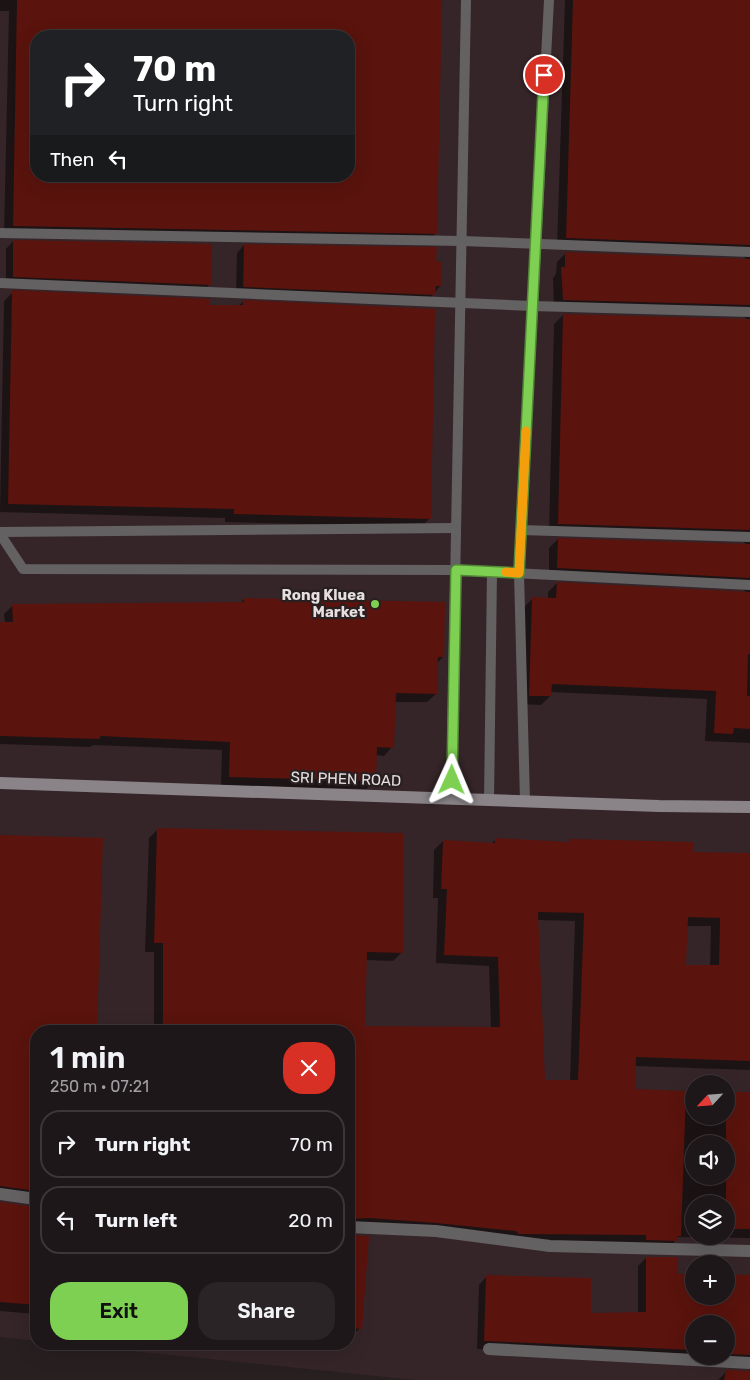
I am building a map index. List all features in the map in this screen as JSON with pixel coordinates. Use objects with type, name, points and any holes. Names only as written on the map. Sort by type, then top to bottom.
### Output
[{"type":"main road","name":"SRI PHEN ROAD","points":[[0,783],[660,806],[750,807]]},
{"type":"street","points":[[0,1194],[30,1198]]},
{"type":"street","points":[[355,1227],[436,1231],[550,1246],[750,1251]]},
{"type":"street","points":[[489,1349],[750,1364]]},
{"type":"lane","points":[[452,799],[466,0]]},
{"type":"lane","points":[[525,801],[519,573],[534,243],[549,0]]},
{"type":"lane","points":[[0,234],[462,241],[750,252]]},
{"type":"lane","points":[[0,283],[532,306],[750,312]]},
{"type":"lane","points":[[0,533],[456,528]]},
{"type":"lane","points":[[522,530],[750,537]]},
{"type":"lane","points":[[0,533],[24,569],[456,570],[750,585]]},
{"type":"lane","points":[[489,800],[492,572]]},
{"type":"shaded area","name":"Rong Kluea Market","points":[[0,0],[750,0],[750,1380],[415,1380],[122,1350],[355,1350],[355,1025],[30,1025],[30,1340],[0,1337]]},
{"type":"building","points":[[17,0],[442,0],[437,234],[13,226]]},
{"type":"building","points":[[573,0],[750,0],[750,245],[566,238]]},
{"type":"building","points":[[13,240],[212,244],[211,285],[13,277]]},
{"type":"building","points":[[244,244],[437,247],[436,261],[442,262],[441,286],[436,286],[435,295],[243,287]]},
{"type":"building","points":[[565,252],[750,259],[750,305],[563,300],[561,267],[565,267]]},
{"type":"building","points":[[12,290],[210,299],[210,305],[243,305],[243,300],[435,309],[431,519],[234,514],[234,509],[8,504]]},
{"type":"building","points":[[563,314],[750,319],[750,530],[558,524]]},
{"type":"building","points":[[558,538],[750,544],[750,578],[557,568]]},
{"type":"building","points":[[557,582],[750,592],[750,654],[748,654],[747,696],[750,696],[750,729],[734,728],[733,734],[714,733],[716,691],[552,684],[551,696],[529,696],[532,597],[556,598]]},
{"type":"building","points":[[244,598],[445,602],[444,657],[438,657],[437,694],[396,693],[394,748],[377,747],[376,781],[229,777],[230,742],[100,736],[100,739],[0,736],[0,622],[13,622],[12,604],[244,602]]},
{"type":"building","points":[[157,828],[403,833],[403,953],[367,952],[365,1026],[500,1027],[498,957],[444,955],[447,889],[441,889],[443,840],[495,843],[495,838],[570,842],[570,839],[694,842],[694,852],[750,853],[750,1061],[636,1057],[635,1089],[685,1091],[681,1236],[678,1236],[678,1241],[646,1240],[646,1235],[519,1234],[516,1231],[436,1223],[370,1218],[355,1219],[355,1025],[163,1025],[163,943],[154,943]],"holes":[[[538,912],[584,913],[578,1080],[545,1080]],[[688,917],[720,918],[719,965],[686,965]]]},
{"type":"building","points":[[0,835],[103,838],[97,1025],[30,1025],[30,1190],[0,1186]]},
{"type":"building","points":[[735,1092],[750,1092],[750,1229],[735,1229],[735,1195],[726,1195],[726,1185],[735,1185],[735,1135],[726,1135],[726,1125],[735,1125]]},
{"type":"building","points":[[0,1202],[30,1206],[30,1304],[0,1302]]},
{"type":"building","points":[[355,1235],[369,1236],[362,1329],[355,1328]]},
{"type":"building","points":[[646,1257],[678,1257],[678,1274],[685,1274],[685,1305],[735,1305],[735,1274],[750,1275],[750,1355],[735,1354],[735,1315],[685,1315],[685,1350],[484,1341],[486,1275],[591,1278],[591,1313],[646,1312]]},
{"type":"building","points":[[726,1370],[750,1371],[750,1380],[724,1380]]},
{"type":"slow traffic","points":[[506,572],[519,573],[526,431]]},
{"type":"place","name":"Rong Kluea Market","points":[[375,604]]},
{"type":"route","points":[[452,780],[456,570],[519,573],[534,243],[544,75]]}]
